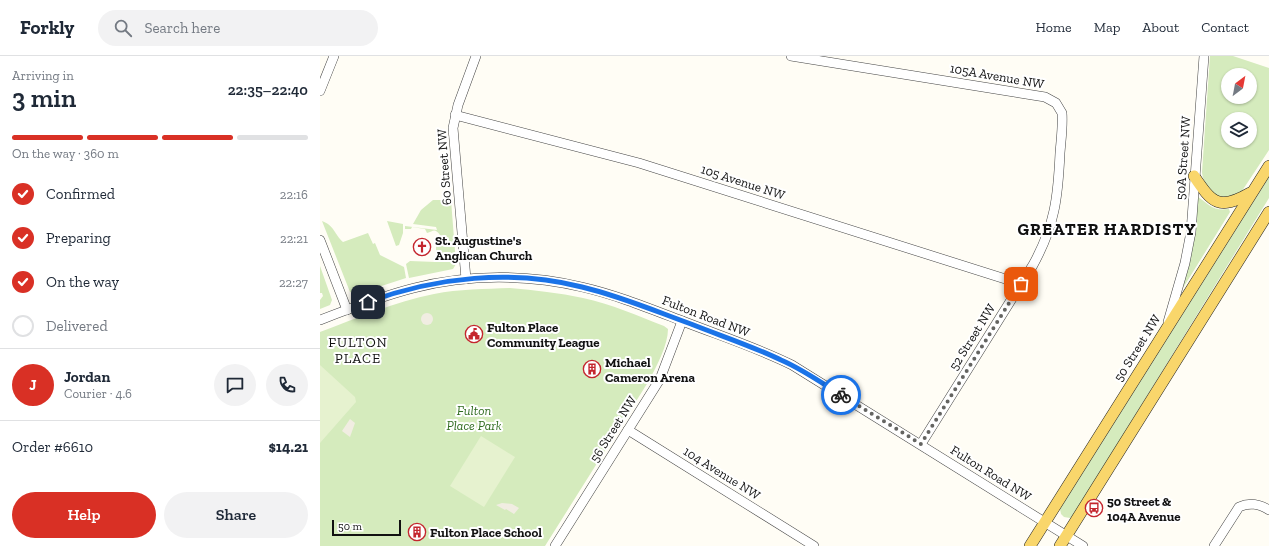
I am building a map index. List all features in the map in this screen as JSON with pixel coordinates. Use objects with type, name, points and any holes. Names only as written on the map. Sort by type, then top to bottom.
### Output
[{"type":"main road","name":"50 Street NW","points":[[1030,546],[1269,166]]},
{"type":"main road","points":[[1194,176],[1207,195],[1211,199],[1218,202],[1226,203],[1238,200],[1252,192]]},
{"type":"main road","points":[[1060,546],[1269,212]]},
{"type":"street","points":[[320,92],[334,56]]},
{"type":"street","name":"60 Street NW","points":[[466,279],[453,137],[455,115],[476,56]]},
{"type":"street","name":"105A Avenue NW","points":[[791,56],[1045,97],[1056,103]]},
{"type":"street","name":"50A Street NW","points":[[1165,331],[1185,263],[1191,232],[1204,56]]},
{"type":"street","name":"52 Street NW","points":[[921,444],[1043,247],[1056,206],[1058,190],[1062,113],[1056,103]]},
{"type":"street","name":"105 Avenue NW","points":[[455,115],[639,163],[1021,284]]},
{"type":"street","points":[[320,240],[347,310]]},
{"type":"street","name":"Fulton Road NW","points":[[320,320],[379,298],[416,288],[466,279],[523,278],[565,283],[615,296],[768,354],[792,365],[921,444],[1082,546]]},
{"type":"street","name":"56 Street NW","points":[[555,546],[664,370],[682,321]]},
{"type":"street","name":"104 Avenue NW","points":[[628,430],[814,546]]},
{"type":"street","points":[[1214,546],[1239,507],[1248,504],[1258,504],[1269,510]]},
{"type":"street","name":"104 Avenue NW","points":[[801,538],[807,546]]},
{"type":"green space","points":[[1210,56],[1233,56],[1269,68],[1269,150],[1240,194],[1227,197],[1217,196],[1206,186],[1202,172]]},
{"type":"green space","points":[[1269,177],[1269,198],[1073,516],[1070,518],[1064,517],[1061,514],[1060,509]]},
{"type":"green space","points":[[1198,197],[1212,207],[1229,209],[1230,212],[1183,288],[1187,269]]},
{"type":"green space","points":[[433,200],[451,200],[456,264],[453,269],[409,278],[406,264],[410,261],[436,262],[436,240],[440,235],[436,231],[427,233],[425,229],[412,227],[411,229],[405,229],[405,226],[437,230],[436,227],[413,224],[421,210]]},
{"type":"green space","points":[[322,221],[330,225],[343,242],[368,233],[373,244],[375,243],[380,255],[404,267],[406,278],[357,294],[350,292]]},
{"type":"green space","points":[[387,221],[403,224],[403,233],[399,245],[396,246]]},
{"type":"green space","points":[[320,266],[332,300],[330,305],[320,309],[320,300],[323,296],[322,293],[320,293]]},
{"type":"green space","name":"Fulton Place Park","points":[[510,288],[574,296],[634,314],[668,329],[668,335],[664,348],[650,379],[545,546],[320,546],[320,332],[419,297],[453,291]]},
{"type":"green space","points":[[320,365],[355,397],[356,402],[320,443]]},
{"type":"green space","points":[[481,436],[515,457],[484,507],[450,486]]},
{"type":"shaded area","points":[[427,313],[431,315],[433,319],[431,323],[427,325],[423,323],[421,319],[423,315]]},
{"type":"shaded area","points":[[350,419],[355,423],[350,437],[342,431]]},
{"type":"shaded area","points":[[502,503],[512,504],[519,508],[514,514],[496,505]]},
{"type":"way so far","points":[[841,395],[921,444],[1021,284]]},
{"type":"place","name":"St. Augustine's Anglican Church","points":[[422,247]]},
{"type":"place","name":"Fulton Place Community League","points":[[474,334]]},
{"type":"place","name":"Michael Cameron Arena","points":[[592,369]]},
{"type":"place","name":"50 Street & 104A Avenue","points":[[1094,508]]},
{"type":"place","name":"Fulton Place School","points":[[417,532]]},
{"type":"district","name":"GREATER HARDISTY","points":[[1107,229]]},
{"type":"district","name":"FULTON PLACE","points":[[358,350]]},
{"type":"route","points":[[368,302],[397,292],[435,283],[466,279],[523,278],[565,283],[627,300],[768,354],[803,371],[841,395]]}]
